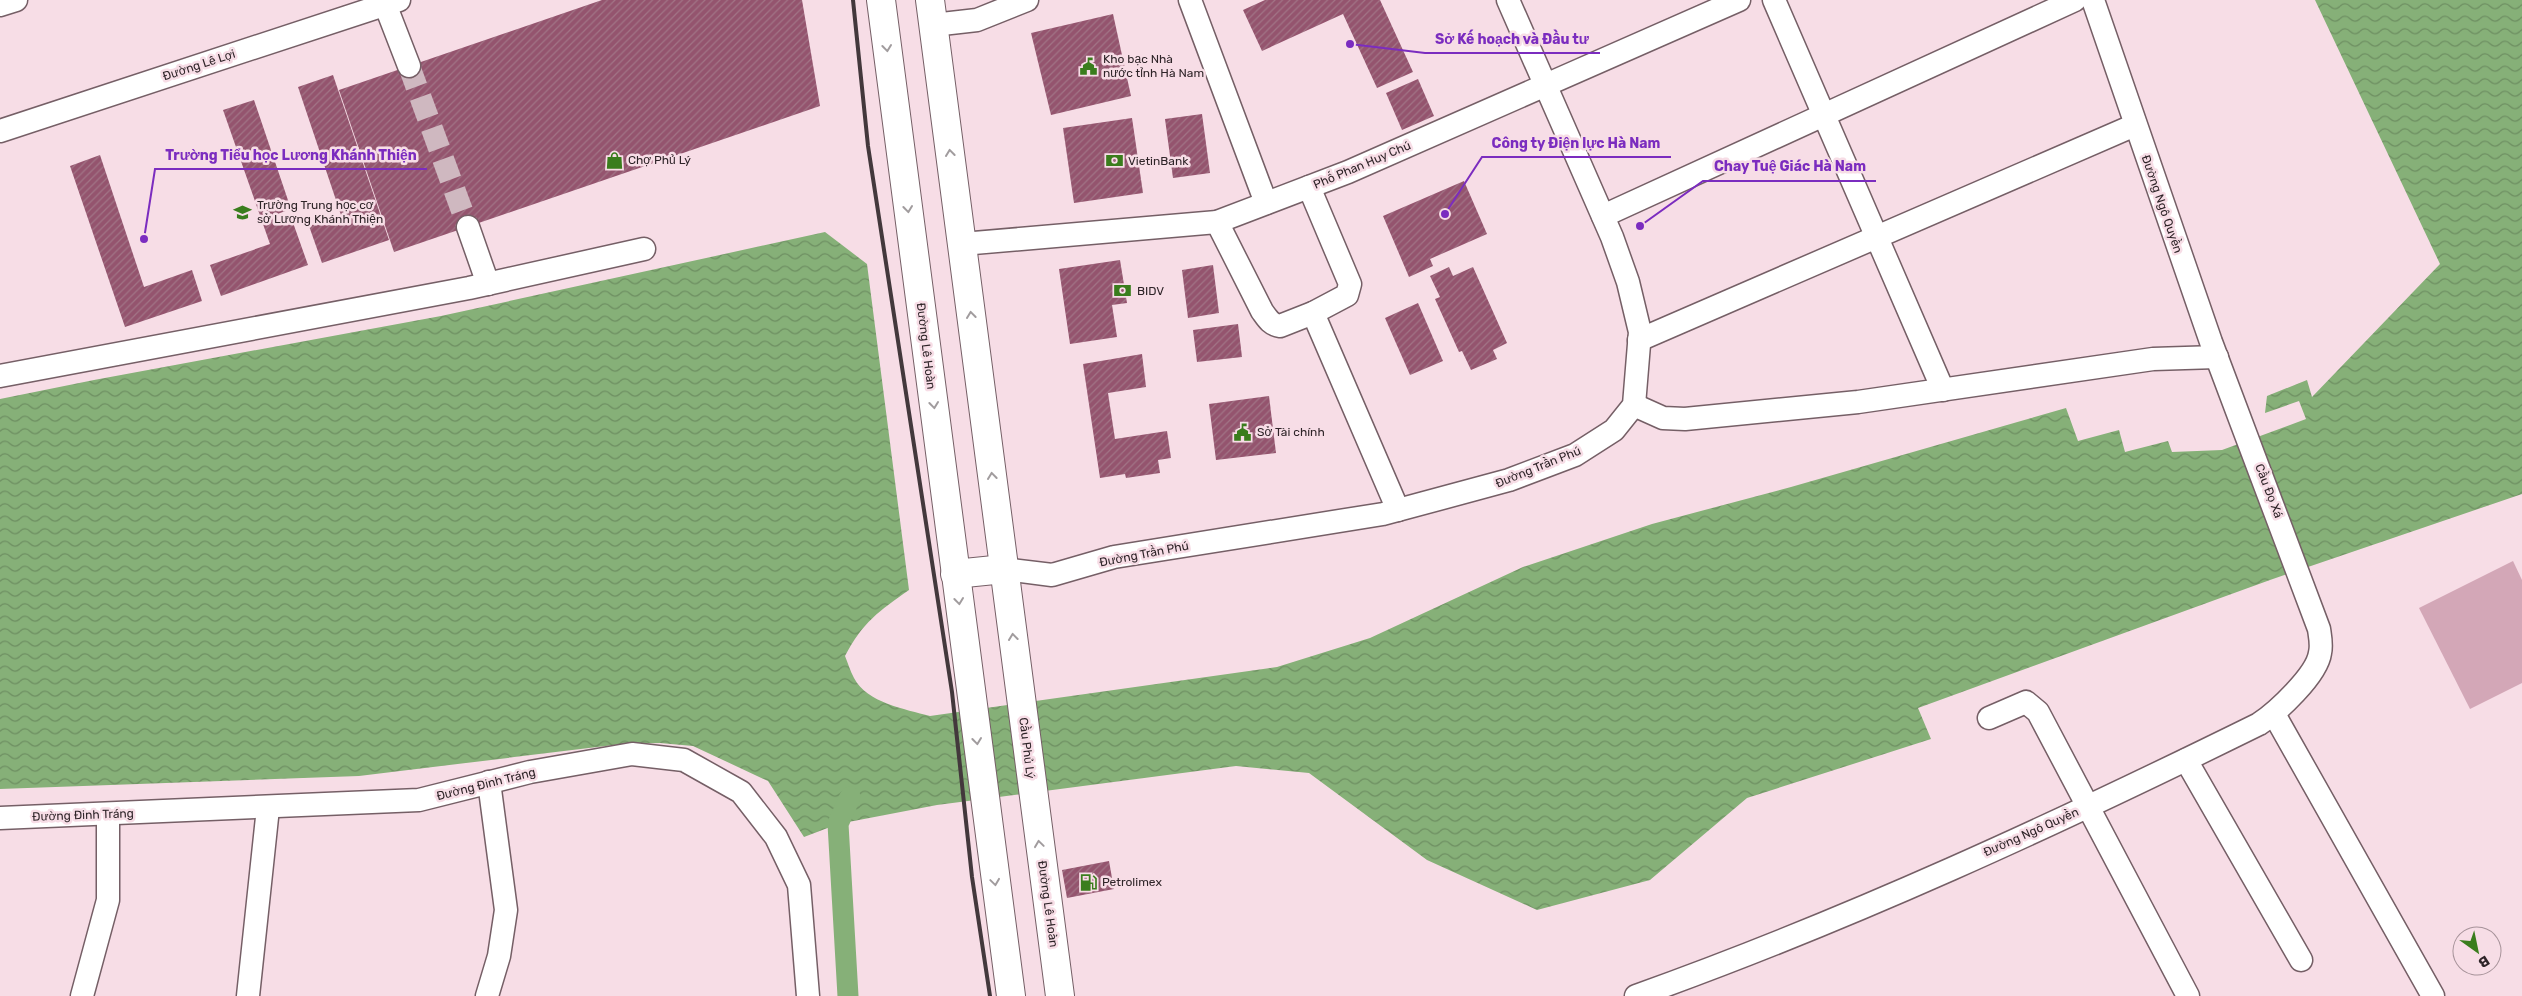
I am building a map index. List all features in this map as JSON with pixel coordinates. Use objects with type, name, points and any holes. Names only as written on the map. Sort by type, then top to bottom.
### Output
[{"type":"main road","name":"Đường Lê Hoàn","points":[[881,0],[1011,996]]},
{"type":"main road","points":[[932,12],[1004,569],[956,574]]},
{"type":"main road","name":"Cầu Phủ Lý","points":[[1004,569],[1035,811]]},
{"type":"main road","name":"Đường Lê Hoàn","points":[[1035,811],[1060,996]]},
{"type":"street","points":[[0,5],[16,0]]},
{"type":"street","points":[[932,12],[977,20],[1027,0]]},
{"type":"street","points":[[1190,0],[1266,203]]},
{"type":"street","points":[[1508,0],[1603,216],[1628,282],[1640,332],[1634,406],[1663,418],[1685,420],[1858,402],[2154,359],[2217,358]]},
{"type":"street","name":"Phố Phan Huy Chú","points":[[962,244],[1217,222],[1310,188],[1739,0]]},
{"type":"street","points":[[1774,0],[1822,116],[1943,390]]},
{"type":"street","points":[[1603,216],[2074,0]]},
{"type":"street","name":"Đường Ngô Quyền","points":[[2092,0],[2217,358],[2236,407]]},
{"type":"street","points":[[382,3],[409,66]]},
{"type":"street","name":"Đường Lê Lợi","points":[[0,131],[382,3]]},
{"type":"street","points":[[1640,340],[2135,125]]},
{"type":"street","points":[[1217,222],[1268,320],[1280,326],[1313,313],[1347,295],[1350,284],[1310,188]]},
{"type":"street","points":[[468,226],[488,284]]},
{"type":"street","points":[[0,376],[488,284],[644,249]]},
{"type":"street","points":[[1313,313],[1398,510]]},
{"type":"street","name":"Đường Trần Phú","points":[[1004,569],[1052,575],[1114,557],[1398,510],[1509,480],[1575,456],[1614,430],[1634,406]]},
{"type":"street","name":"Cầu Đọ Xá","points":[[2236,407],[2301,576]]},
{"type":"street","name":"Đường Ngô Quyền","points":[[1636,996],[1723,965],[1833,920],[2087,808],[2259,724],[2274,714],[2307,678],[2320,654],[2319,629],[2301,576]]},
{"type":"street","points":[[1989,718],[2026,702],[2033,706],[2188,996]]},
{"type":"street","points":[[2274,714],[2433,996]]},
{"type":"street","name":"Đường Đinh Tráng","points":[[0,818],[420,800],[530,772],[632,754],[684,760],[741,792],[776,837],[799,885],[808,996]]},
{"type":"street","points":[[2186,760],[2301,960]]},
{"type":"street","points":[[487,996],[499,956],[506,910],[489,782]]},
{"type":"street","points":[[248,996],[268,808]]},
{"type":"street","points":[[82,996],[108,900],[108,814]]},
{"type":"shaded area","points":[[2513,561],[2522,580],[2522,683],[2470,709],[2419,608]]},
{"type":"water","points":[[2315,0],[2522,0],[2522,494],[2270,580],[1918,708],[1931,739],[1747,798],[1650,880],[1537,910],[1427,860],[1309,773],[1236,766],[937,805],[838,824],[804,837],[768,781],[693,746],[660,743],[622,744],[359,776],[0,789],[0,399],[441,316],[825,232],[867,264],[909,590],[872,618],[858,634],[845,656],[854,678],[868,694],[888,704],[930,716],[1277,667],[1370,638],[1523,567],[1652,524],[1791,487],[2066,408],[2078,441],[2119,430],[2125,452],[2168,441],[2172,452],[2222,450],[2306,419],[2299,401],[2265,413],[2267,396],[2307,380],[2312,397],[2440,264]]},
{"type":"building","name":"Chợ Phủ Lý","points":[[602,0],[802,0],[820,106],[394,252],[339,90]]},
{"type":"building","points":[[1265,0],[1380,0],[1413,72],[1377,88],[1343,14],[1262,51],[1243,10]]},
{"type":"building","points":[[1113,14],[1131,96],[1051,115],[1031,33]]},
{"type":"building","points":[[333,75],[389,240],[322,263],[309,226],[341,215],[298,87]]},
{"type":"building","points":[[1418,79],[1434,116],[1402,130],[1386,93]]},
{"type":"building","points":[[254,100],[291,209],[272,216],[274,223],[291,217],[308,265],[221,296],[210,265],[270,244],[223,110]]},
{"type":"building","points":[[1202,114],[1210,173],[1173,178],[1165,119]]},
{"type":"building","points":[[1132,118],[1143,193],[1074,203],[1063,128]]},
{"type":"building","points":[[100,155],[144,287],[192,270],[202,301],[125,327],[70,166]]},
{"type":"building","points":[[1464,181],[1487,234],[1430,259],[1433,266],[1409,277],[1383,216]]},
{"type":"building","points":[[1120,260],[1127,303],[1112,305],[1117,337],[1070,344],[1059,269]]},
{"type":"building","points":[[1213,265],[1219,313],[1188,318],[1182,270]]},
{"type":"building","points":[[1449,267],[1453,276],[1473,267],[1507,343],[1493,350],[1497,359],[1471,370],[1462,351],[1459,352],[1435,299],[1440,297],[1430,276]]},
{"type":"building","points":[[1418,303],[1443,361],[1410,375],[1385,318]]},
{"type":"building","points":[[1238,324],[1242,357],[1197,362],[1193,330]]},
{"type":"building","points":[[1142,354],[1146,387],[1108,393],[1115,439],[1167,431],[1171,458],[1158,460],[1160,473],[1126,478],[1125,474],[1100,478],[1083,364]]},
{"type":"building","points":[[1269,396],[1276,453],[1216,460],[1209,404]]},
{"type":"building","points":[[1109,861],[1114,889],[1067,898],[1062,870]]},
{"type":"waterway","points":[[848,996],[838,824],[850,797]]},
{"type":"tunnel","points":[[409,66],[468,227]]},
{"type":"railway","points":[[853,0],[868,146],[952,692],[972,877],[990,996]]},
{"type":"place","name":"Sở Kế hoạch và Đầu tư","points":[[1350,44]]},
{"type":"place","name":"Kho bạc Nhà nước tỉnh Hà Nam","points":[[1089,66]]},
{"type":"place","name":"Chợ Phủ Lý","points":[[614,160]]},
{"type":"place","name":"VietinBank","points":[[1114,161]]},
{"type":"place","name":"Trường Trung học cơ sở Lương Khánh Thiện","points":[[243,212]]},
{"type":"place","name":"Công ty Điện lực Hà Nam","points":[[1445,214]]},
{"type":"place","name":"Chay Tuệ Giác Hà Nam","points":[[1640,226]]},
{"type":"place","name":"Trường Tiểu học Lương Khánh Thiện","points":[[144,239]]},
{"type":"place","name":"BIDV","points":[[1123,291]]},
{"type":"place","name":"Sở Tài chính","points":[[1243,432]]},
{"type":"place","name":"Petrolimex","points":[[1088,882]]}]
